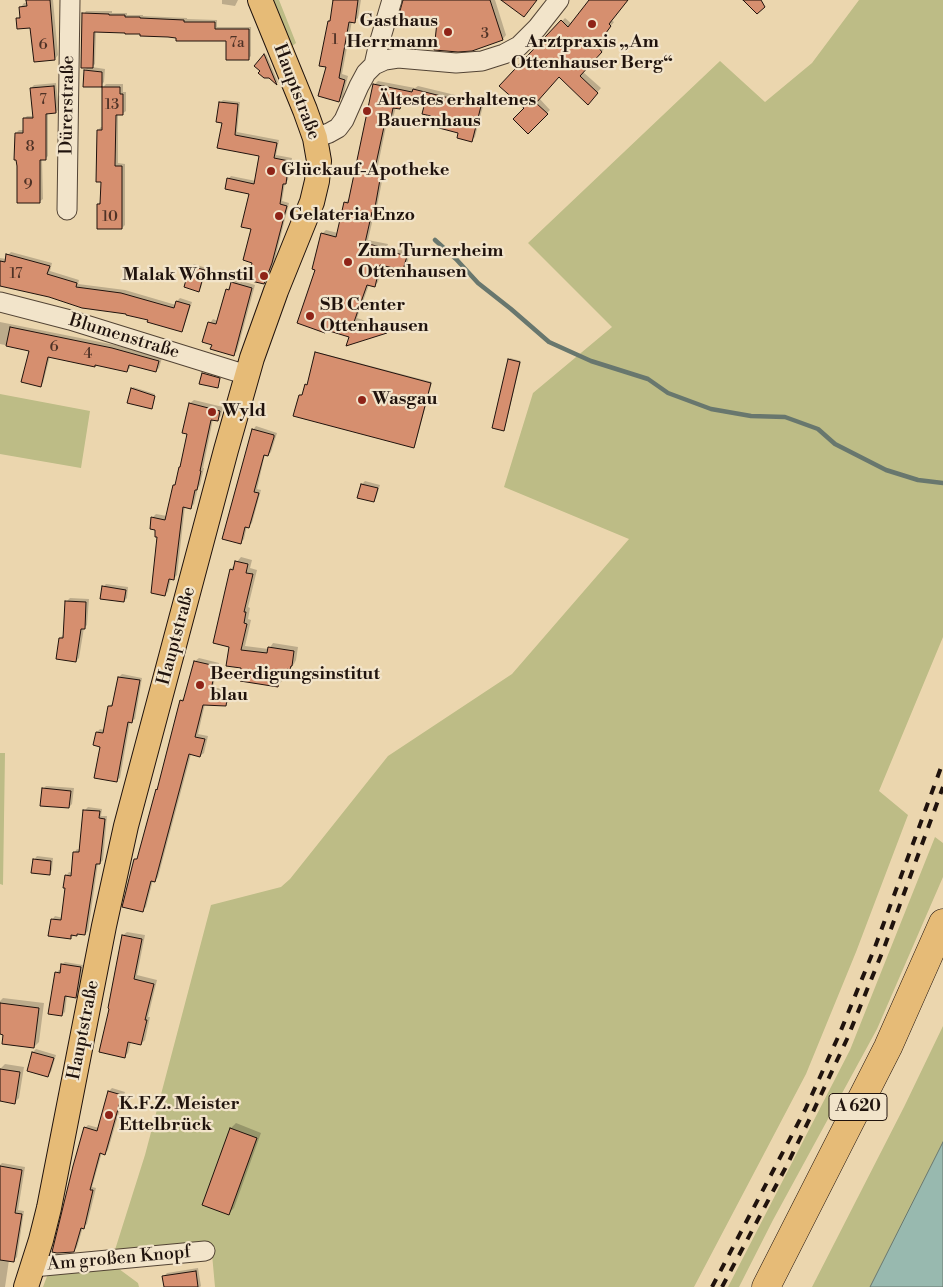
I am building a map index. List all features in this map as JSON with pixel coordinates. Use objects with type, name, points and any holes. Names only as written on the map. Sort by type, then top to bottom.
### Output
[{"type":"highway","name":"A 620","points":[[766,1287],[888,1047],[943,923]]},
{"type":"highway","name":"A 620","points":[[787,1287],[902,1062],[943,971]]},
{"type":"main road","name":"Hauptstraße","points":[[30,1277],[48,1208],[100,944],[126,826],[247,375],[258,339],[315,192],[319,171],[315,138],[260,0]]},
{"type":"street","name":"Dürerstraße","points":[[67,210],[70,0]]},
{"type":"street","points":[[374,65],[392,0]]},
{"type":"street","points":[[315,138],[338,128],[348,113],[366,73],[374,65],[385,60],[398,58],[456,63],[482,61],[504,54],[519,46],[537,28],[558,0]]},
{"type":"street","name":"Blumenstraße","points":[[0,302],[70,320],[247,375]]},
{"type":"street","name":"Am großen Knopf","points":[[30,1277],[205,1251]]},
{"type":"shaded area","points":[[272,0],[279,0],[296,43],[291,47]]},
{"type":"shaded area","points":[[859,0],[943,0],[943,637],[879,791],[908,815],[856,952],[806,1074],[694,1287],[215,1287],[211,1243],[114,1253],[145,1155],[211,905],[281,887],[290,879],[388,756],[512,674],[629,539],[504,487],[533,393],[612,327],[528,243],[720,61],[765,102],[812,63]]},
{"type":"shaded area","points":[[0,394],[90,411],[81,468],[0,454]]},
{"type":"shaded area","points":[[0,753],[5,753],[3,885],[0,884]]},
{"type":"shaded area","points":[[935,837],[943,843],[943,877],[877,1029],[773,1220],[739,1287],[728,1287],[850,1050]]},
{"type":"shaded area","points":[[943,1026],[943,1142],[870,1287],[812,1287],[904,1107]]},
{"type":"shaded area","points":[[115,1266],[138,1283],[139,1287],[43,1287],[49,1271]]},
{"type":"water","points":[[943,1142],[943,1287],[870,1287]]},
{"type":"building","points":[[26,0],[50,0],[55,60],[34,62],[30,28],[17,29],[16,18],[20,18],[19,7],[27,6]]},
{"type":"building","points":[[333,0],[358,0],[355,23],[349,22],[339,78],[345,80],[339,102],[318,96],[326,67],[319,66]]},
{"type":"building","points":[[403,0],[490,0],[503,40],[472,51],[434,50],[437,22],[398,18]]},
{"type":"building","points":[[501,0],[537,0],[524,17]]},
{"type":"building","points":[[589,0],[628,0],[609,24],[611,26],[598,47],[602,52],[580,76],[598,93],[588,105],[559,77],[536,103],[548,114],[528,134],[513,119],[524,108],[499,86],[561,20],[568,27]]},
{"type":"building","points":[[743,0],[761,0],[765,7],[757,14]]},
{"type":"building","points":[[82,13],[184,20],[184,22],[215,22],[215,29],[249,29],[249,60],[226,60],[226,41],[176,41],[176,38],[168,37],[94,32],[93,68],[81,68]]},
{"type":"building","points":[[264,54],[277,85],[269,78],[264,78],[254,66]]},
{"type":"building","points":[[84,70],[102,72],[102,87],[83,87]]},
{"type":"building","points":[[373,84],[412,92],[413,89],[481,106],[472,142],[457,138],[458,133],[439,128],[440,123],[430,121],[431,116],[422,114],[424,106],[402,100],[400,109],[393,108],[390,123],[385,122],[374,173],[381,174],[374,213],[372,212],[365,243],[407,256],[403,270],[380,265],[375,287],[367,285],[354,322],[387,333],[346,346],[349,337],[326,330],[325,333],[297,323],[315,270],[312,269],[321,233],[336,237],[344,202],[348,203]]},
{"type":"building","points":[[54,86],[56,113],[46,114],[46,160],[40,160],[40,203],[17,203],[17,166],[16,160],[14,160],[15,133],[23,133],[23,118],[33,118],[30,88]]},
{"type":"building","points":[[102,87],[120,87],[120,94],[123,94],[123,115],[116,115],[115,166],[122,166],[122,229],[97,229],[97,204],[100,204],[101,182],[96,182],[97,130],[102,130]]},
{"type":"building","points":[[219,102],[238,104],[235,135],[277,143],[274,158],[289,161],[286,184],[283,184],[280,204],[287,206],[272,263],[264,284],[247,280],[252,263],[243,260],[251,229],[241,227],[249,194],[225,189],[227,178],[254,184],[259,156],[217,148],[222,123],[216,122]]},
{"type":"building","points":[[6,254],[50,266],[47,274],[77,283],[76,287],[121,293],[174,308],[176,301],[190,305],[182,332],[126,314],[82,308],[49,297],[0,286],[0,261],[5,262]]},
{"type":"building","points":[[190,266],[205,270],[199,292],[184,287]]},
{"type":"building","points":[[231,282],[252,288],[234,356],[210,349],[212,345],[202,342],[208,322],[216,324],[226,289],[229,290]]},
{"type":"building","points":[[10,327],[112,348],[159,361],[156,372],[129,365],[127,372],[48,357],[41,387],[21,382],[29,351],[6,346]]},
{"type":"building","name":"Wasgau","points":[[315,352],[431,383],[414,448],[293,416],[299,395],[302,395],[305,384],[307,385]]},
{"type":"building","points":[[508,359],[520,362],[504,431],[492,428]]},
{"type":"building","points":[[202,373],[220,378],[218,388],[199,384]]},
{"type":"building","points":[[131,388],[155,396],[152,409],[127,403]]},
{"type":"building","points":[[189,403],[220,411],[218,421],[211,420],[197,490],[195,490],[191,509],[183,507],[174,580],[169,579],[165,596],[151,593],[157,537],[155,537],[155,530],[150,529],[151,517],[165,520],[187,434],[182,433]]},
{"type":"building","points":[[252,429],[274,435],[274,437],[268,456],[264,455],[254,492],[259,493],[249,528],[245,527],[241,544],[222,539]]},
{"type":"building","points":[[361,484],[378,488],[374,502],[357,498]]},
{"type":"building","points":[[235,561],[248,564],[246,573],[253,574],[244,612],[246,612],[244,623],[247,624],[241,650],[267,653],[268,647],[294,651],[292,666],[290,670],[287,669],[287,674],[280,673],[278,687],[240,681],[241,668],[226,666],[229,647],[213,643],[230,569],[233,570]]},
{"type":"building","points":[[102,586],[126,590],[124,602],[100,599]]},
{"type":"building","points":[[65,601],[86,602],[85,629],[81,629],[76,662],[56,659],[59,638],[63,638]]},
{"type":"building","points":[[194,661],[216,666],[211,690],[228,694],[226,706],[203,705],[195,737],[205,739],[200,757],[189,754],[155,882],[151,881],[143,912],[122,907],[134,859],[137,859],[157,790],[180,700],[183,701]]},
{"type":"building","points":[[118,677],[140,680],[132,723],[128,722],[117,782],[94,778],[100,747],[93,745],[96,732],[103,733],[108,706],[112,706]]},
{"type":"building","points":[[42,788],[71,791],[69,808],[40,806]]},
{"type":"building","points":[[83,810],[100,811],[99,818],[105,819],[100,864],[96,864],[85,935],[71,935],[71,939],[48,936],[51,919],[61,920],[65,875],[71,876],[73,852],[79,852]]},
{"type":"building","points":[[33,859],[51,861],[50,875],[31,873]]},
{"type":"building","points":[[122,935],[142,939],[134,979],[154,984],[141,1045],[128,1042],[125,1058],[99,1052],[109,1009]]},
{"type":"building","points":[[61,964],[81,967],[76,998],[65,996],[62,1016],[48,1014],[55,972],[60,973]]},
{"type":"building","points":[[0,1003],[39,1008],[34,1048],[2,1044],[3,1035],[0,1034]]},
{"type":"building","points":[[32,1052],[54,1058],[48,1077],[27,1071]]},
{"type":"building","points":[[0,1069],[20,1072],[15,1104],[0,1101]]},
{"type":"building","points":[[108,1091],[122,1095],[105,1155],[100,1153],[90,1190],[93,1190],[84,1229],[81,1228],[74,1252],[52,1252],[84,1127],[97,1131]]},
{"type":"building","points":[[230,1128],[257,1138],[229,1215],[202,1205]]},
{"type":"building","points":[[0,1166],[22,1170],[15,1213],[22,1214],[14,1262],[0,1260]]},
{"type":"building","points":[[196,1271],[198,1287],[164,1287],[162,1276]]},
{"type":"waterway","points":[[435,240],[478,283],[549,342],[591,361],[648,379],[668,393],[711,409],[751,416],[785,417],[818,429],[835,444],[886,470],[918,480],[943,483]]},
{"type":"railway","points":[[712,1287],[805,1110],[839,1035],[875,947],[943,762]]},
{"type":"railway","points":[[722,1287],[787,1165],[847,1039],[884,948],[943,787]]},
{"type":"place","name":"Arztpraxis „Am Ottenhauser Berg“","points":[[592,24]]},
{"type":"place","name":"Gasthaus Herrmann","points":[[448,32]]},
{"type":"place","name":"Ältestes erhaltenes Bauernhaus","points":[[367,111]]},
{"type":"place","name":"Glückauf-Apotheke","points":[[271,171]]},
{"type":"place","name":"Gelateria Enzo","points":[[279,216]]},
{"type":"place","name":"Zum Turnerheim Ottenhausen","points":[[348,262]]},
{"type":"place","name":"Malak Wohnstil","points":[[264,276]]},
{"type":"place","name":"SB Center Ottenhausen","points":[[310,316]]},
{"type":"place","name":"Wasgau","points":[[362,400]]},
{"type":"place","name":"Wyld","points":[[212,412]]},
{"type":"place","name":"Beerdigungsinstitut blau","points":[[200,685]]},
{"type":"place","name":"K.F.Z. Meister Ettelbrück","points":[[109,1115]]}]
